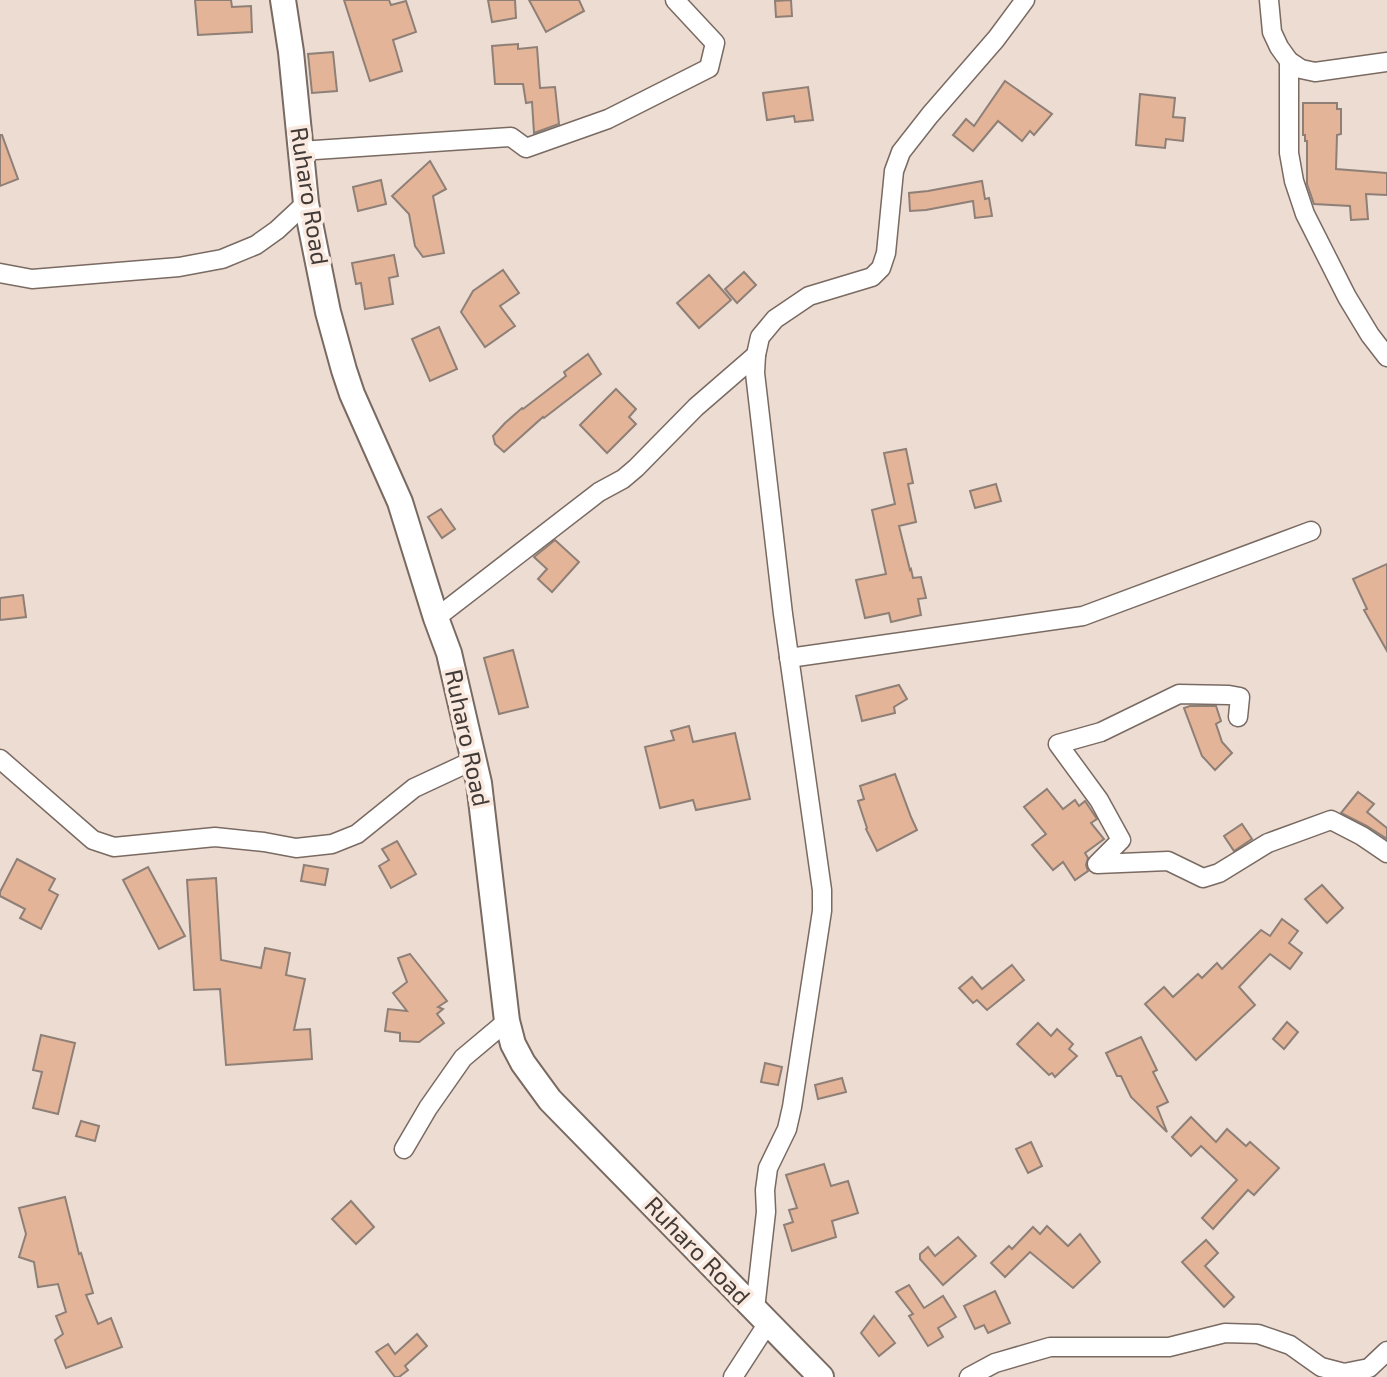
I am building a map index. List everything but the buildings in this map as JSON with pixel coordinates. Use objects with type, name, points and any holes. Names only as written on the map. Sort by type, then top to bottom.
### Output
[{"type":"street","name":"Ruharo Road","points":[[283,0],[306,203],[328,312],[352,394],[400,502],[449,653],[480,783],[507,1021],[513,1044],[523,1063],[550,1100],[821,1377]]},
{"type":"street","points":[[300,152],[511,137],[526,148],[608,119],[709,68],[715,43],[675,0]]},
{"type":"street","points":[[733,1377],[762,1316],[765,1190],[768,1168],[787,1129],[792,1107],[822,911],[822,890],[789,658],[755,373],[756,355],[760,337],[775,319],[809,296],[872,277],[881,268],[886,253],[894,171],[901,152],[996,39],[1025,0]]},
{"type":"street","points":[[1269,0],[1272,32],[1289,61],[1301,69],[1315,72],[1387,62]]},
{"type":"street","points":[[1289,61],[1289,153],[1294,181],[1305,214],[1347,297],[1387,357]]},
{"type":"street","points":[[0,273],[32,279],[179,267],[222,259],[256,245],[306,203]]},
{"type":"street","points":[[436,618],[599,492],[623,479],[696,407],[756,355]]},
{"type":"street","points":[[789,658],[1083,616],[1311,531]]},
{"type":"street","points":[[1238,717],[1240,697],[1179,694],[1101,732],[1058,744],[1099,800],[1121,840],[1097,864],[1168,861],[1203,878],[1219,873],[1268,843],[1331,820],[1387,853]]},
{"type":"street","points":[[0,759],[93,840],[114,848],[215,837],[296,848],[332,844],[358,834],[414,788],[474,760]]},
{"type":"street","points":[[404,1149],[428,1108],[463,1058],[507,1021]]},
{"type":"street","points":[[970,1377],[995,1363],[1050,1347],[1168,1347],[1225,1333],[1258,1334],[1290,1345],[1321,1367],[1344,1373],[1369,1367],[1387,1351]]}]
